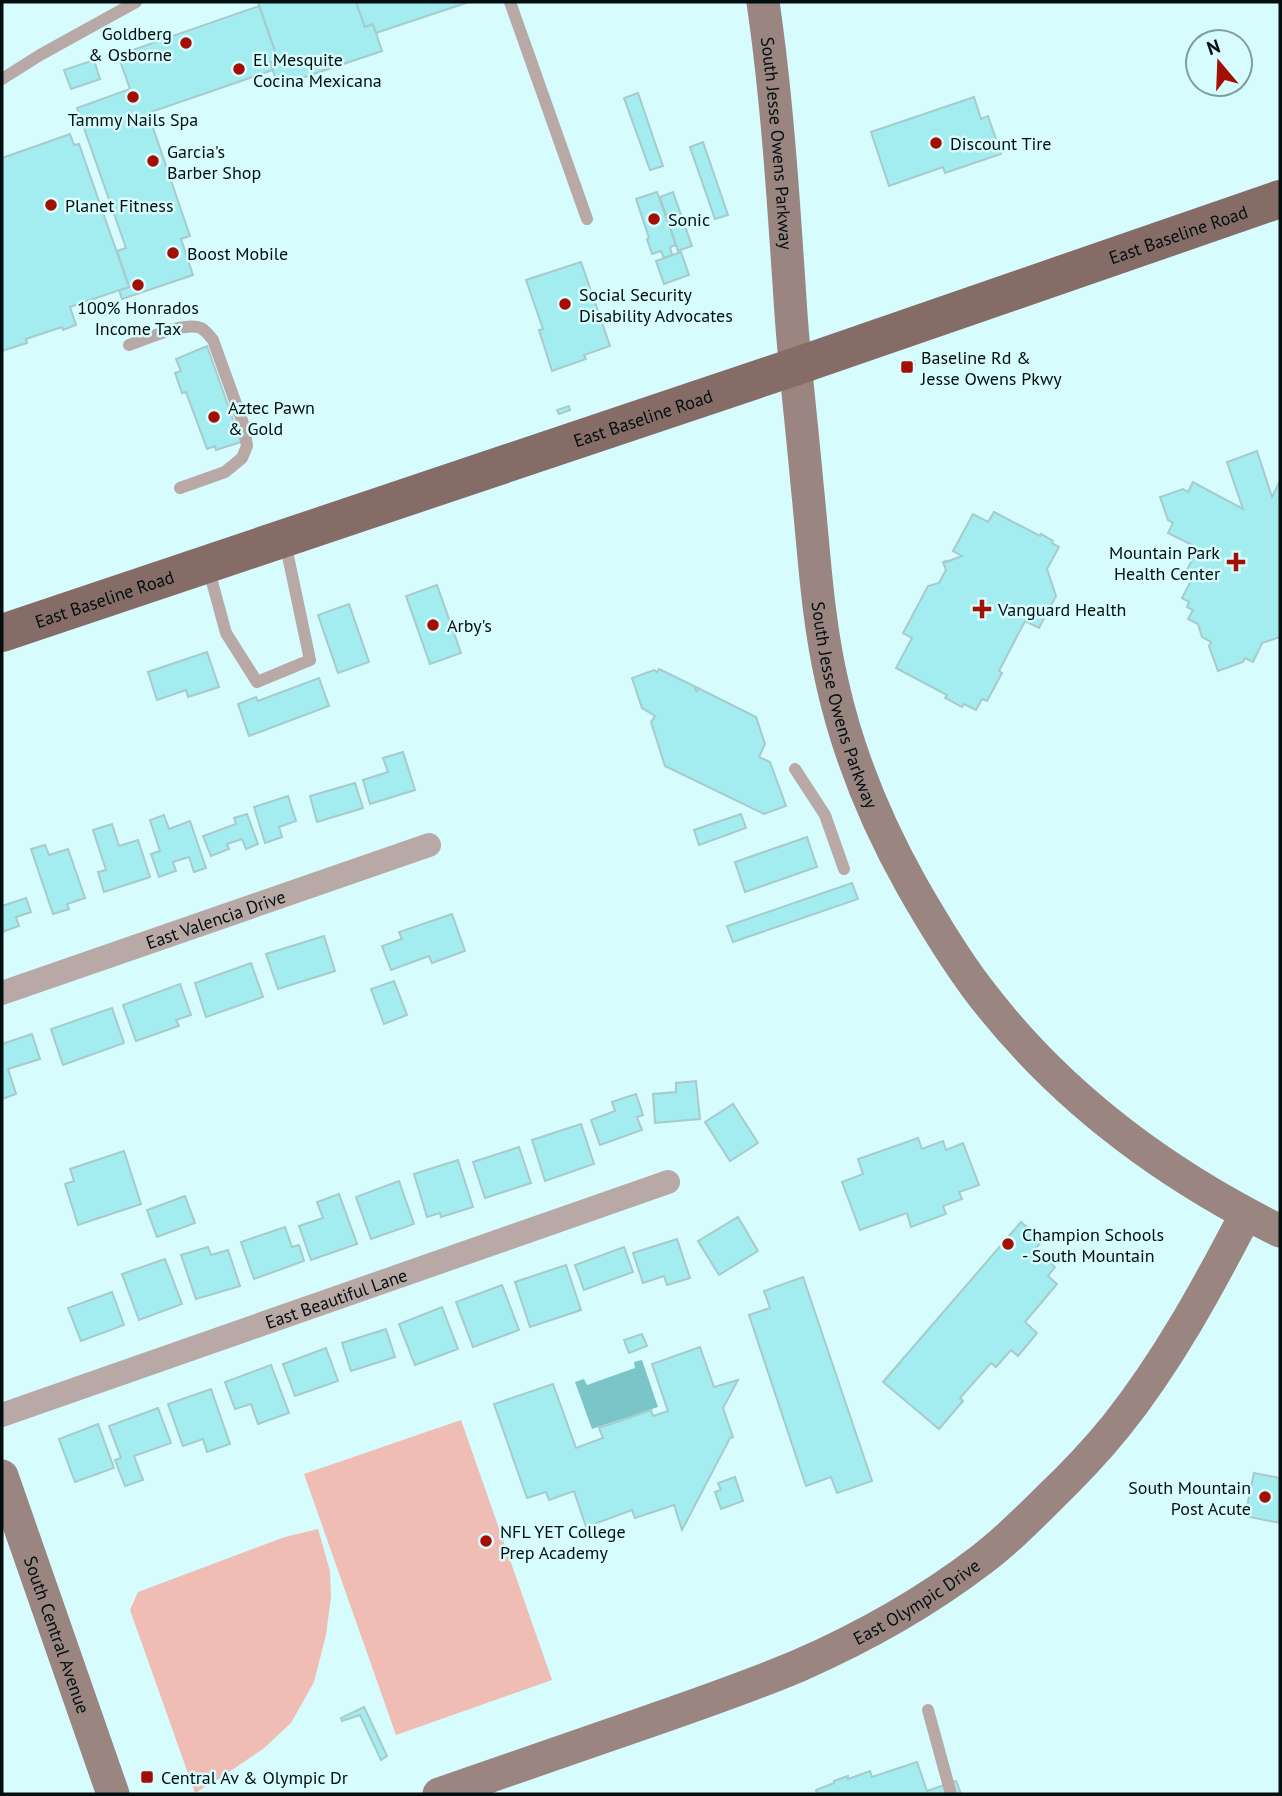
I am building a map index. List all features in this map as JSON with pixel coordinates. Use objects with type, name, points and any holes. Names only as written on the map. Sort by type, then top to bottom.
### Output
[{"type":"main road","name":"East Baseline Road","points":[[2,633],[797,366],[1280,199]]},
{"type":"street","name":"South Jesse Owens Parkway","points":[[763,2],[818,601],[831,680],[874,813],[930,918],[976,987],[1037,1059],[1149,1154],[1203,1189],[1280,1231]]},
{"type":"street","name":"East Valencia Drive","points":[[2,993],[429,845]]},
{"type":"street","name":"East Beautiful Lane","points":[[2,1415],[668,1182]]},
{"type":"street","name":"East Olympic Drive","points":[[439,1794],[797,1666],[895,1616],[964,1572],[1036,1511],[1117,1425],[1187,1322],[1246,1214]]},
{"type":"street","name":"South Central Avenue","points":[[4,1492],[113,1794]]},
{"type":"lane","points":[[2,79],[136,2]]},
{"type":"lane","points":[[510,2],[587,219]]},
{"type":"lane","points":[[129,345],[187,326],[198,327],[207,332],[213,340],[244,426],[247,446],[242,458],[225,471],[180,488]]},
{"type":"lane","points":[[208,564],[226,633],[257,682],[310,660],[284,539]]},
{"type":"lane","points":[[795,769],[825,815],[844,869]]},
{"type":"lane","points":[[928,1710],[951,1794]]},
{"type":"shaded area","points":[[461,1420],[552,1680],[396,1735],[304,1474]]},
{"type":"shaded area","points":[[318,1529],[330,1571],[331,1597],[326,1635],[314,1682],[291,1723],[263,1749],[195,1793],[130,1610],[138,1592],[285,1537]]},
{"type":"water","points":[[642,1360],[658,1407],[592,1429],[575,1382],[584,1379],[587,1385],[635,1368],[634,1362]]},
{"type":"building","points":[[258,2],[356,2],[365,27],[373,24],[382,51],[278,86],[270,62],[278,60]]},
{"type":"building","points":[[356,2],[469,2],[376,33],[373,24],[365,27]]},
{"type":"building","points":[[259,6],[278,60],[270,62],[273,70],[148,113],[190,236],[181,239],[193,275],[122,299],[119,290],[129,287],[117,251],[126,248],[77,108],[130,89],[118,55]]},
{"type":"building","points":[[94,60],[100,79],[71,89],[64,70]]},
{"type":"building","points":[[638,93],[663,166],[650,170],[624,98]]},
{"type":"building","name":"Discount Tire","points":[[974,97],[981,119],[988,116],[1001,154],[945,173],[943,167],[889,186],[871,132]]},
{"type":"building","name":"Planet Fitness","points":[[70,134],[74,145],[79,144],[129,287],[70,307],[76,325],[26,339],[27,343],[2,351],[2,158]]},
{"type":"building","points":[[703,142],[728,215],[715,219],[690,147]]},
{"type":"building","name":"Sonic","points":[[657,192],[676,245],[670,247],[672,255],[664,258],[661,251],[652,254],[636,199]]},
{"type":"building","points":[[673,192],[692,246],[678,251],[660,197]]},
{"type":"building","points":[[681,252],[689,275],[664,284],[656,261]]},
{"type":"building","name":"Social Security Disability Advocates","points":[[581,262],[610,346],[584,355],[586,359],[552,371],[539,330],[543,329],[526,280]]},
{"type":"building","name":"Aztec Pawn & Gold","points":[[207,346],[241,442],[216,450],[215,446],[207,449],[186,392],[182,393],[175,373],[181,371],[176,359]]},
{"type":"building","points":[[914,361],[915,365],[904,369],[902,365]]},
{"type":"building","points":[[569,406],[570,410],[559,414],[557,410]]},
{"type":"building","name":"Mountain Park Health Center","points":[[1257,451],[1272,497],[1280,481],[1280,637],[1262,643],[1253,662],[1245,658],[1243,662],[1218,671],[1209,646],[1211,642],[1202,637],[1198,624],[1188,619],[1193,610],[1187,607],[1189,602],[1182,598],[1192,579],[1184,576],[1198,548],[1168,533],[1173,523],[1168,520],[1160,497],[1183,489],[1188,492],[1193,482],[1243,509],[1227,462]]},
{"type":"building","name":"Vanguard Health","points":[[994,512],[1040,536],[1041,534],[1059,547],[1047,569],[1056,596],[1039,628],[1025,621],[987,701],[982,699],[976,710],[964,704],[962,707],[945,698],[947,695],[896,668],[912,638],[903,633],[928,586],[939,583],[946,570],[943,562],[962,556],[953,551],[973,514],[988,522]]},
{"type":"building","name":"Arby's","points":[[437,585],[461,653],[430,664],[406,596]]},
{"type":"building","points":[[349,604],[369,662],[338,673],[318,615]]},
{"type":"building","points":[[207,652],[219,687],[188,697],[186,690],[157,700],[148,672]]},
{"type":"building","points":[[659,669],[696,687],[697,691],[698,688],[756,717],[765,744],[759,757],[770,762],[786,806],[764,814],[665,766],[651,722],[655,716],[642,708],[632,678],[654,670],[657,672]]},
{"type":"building","points":[[319,678],[329,706],[249,736],[238,704],[256,697],[258,701]]},
{"type":"building","points":[[403,752],[415,790],[370,804],[363,780],[388,772],[383,758]]},
{"type":"building","points":[[355,783],[363,808],[317,822],[310,796]]},
{"type":"building","points":[[288,796],[296,821],[279,827],[282,837],[265,843],[254,807]]},
{"type":"building","points":[[247,814],[258,844],[246,849],[242,839],[227,844],[229,849],[211,856],[203,836],[236,824],[234,818]]},
{"type":"building","points":[[741,814],[746,828],[699,845],[694,830]]},
{"type":"building","points":[[164,815],[169,829],[190,821],[206,868],[194,872],[189,857],[173,862],[176,871],[159,877],[151,854],[160,851],[150,820]]},
{"type":"building","points":[[112,824],[119,846],[138,840],[150,877],[104,892],[98,872],[106,870],[93,830]]},
{"type":"building","points":[[807,837],[817,867],[745,892],[735,862]]},
{"type":"building","points":[[45,845],[49,855],[68,849],[85,898],[67,904],[69,909],[53,914],[31,849]]},
{"type":"building","points":[[852,883],[858,899],[733,942],[727,926]]},
{"type":"building","points":[[26,898],[31,912],[16,917],[19,926],[2,932],[2,906]]},
{"type":"building","points":[[452,914],[465,951],[432,963],[429,956],[391,970],[382,946],[402,939],[399,932]]},
{"type":"building","points":[[324,936],[335,971],[278,989],[266,954]]},
{"type":"building","points":[[251,963],[263,997],[206,1017],[195,983]]},
{"type":"building","points":[[394,981],[407,1015],[384,1024],[371,989]]},
{"type":"building","points":[[180,984],[191,1015],[176,1020],[179,1026],[136,1041],[123,1005]]},
{"type":"building","points":[[112,1008],[124,1043],[63,1065],[51,1029]]},
{"type":"building","points":[[32,1034],[40,1059],[8,1069],[16,1094],[2,1099],[2,1044]]},
{"type":"building","points":[[696,1081],[700,1119],[655,1123],[653,1094],[676,1092],[676,1083]]},
{"type":"building","points":[[636,1094],[643,1115],[637,1117],[642,1130],[600,1145],[591,1120],[615,1111],[612,1102]]},
{"type":"building","points":[[733,1104],[758,1143],[730,1161],[705,1122]]},
{"type":"building","points":[[581,1124],[594,1164],[545,1181],[532,1140]]},
{"type":"building","points":[[918,1138],[922,1149],[943,1141],[946,1150],[963,1143],[979,1185],[959,1192],[962,1199],[943,1206],[946,1214],[911,1227],[907,1213],[860,1230],[842,1182],[863,1174],[858,1159]]},
{"type":"building","points":[[519,1147],[531,1183],[485,1198],[473,1162]]},
{"type":"building","points":[[124,1151],[141,1204],[78,1225],[65,1184],[74,1181],[70,1169]]},
{"type":"building","points":[[458,1160],[473,1207],[441,1217],[440,1213],[427,1217],[414,1174]]},
{"type":"building","points":[[399,1181],[414,1224],[371,1239],[356,1197]]},
{"type":"building","points":[[339,1194],[357,1244],[311,1260],[299,1226],[323,1218],[317,1202]]},
{"type":"building","points":[[185,1196],[195,1223],[157,1237],[147,1210]]},
{"type":"building","points":[[738,1217],[758,1251],[719,1275],[698,1241]]},
{"type":"building","points":[[1021,1222],[1043,1240],[1035,1249],[1055,1267],[1048,1276],[1057,1284],[1025,1322],[1037,1333],[1018,1356],[1011,1350],[996,1367],[991,1363],[960,1398],[963,1401],[939,1429],[883,1382]]},
{"type":"building","points":[[285,1227],[292,1247],[299,1245],[304,1261],[254,1279],[241,1242]]},
{"type":"building","points":[[677,1239],[690,1278],[667,1285],[664,1276],[643,1283],[633,1253]]},
{"type":"building","points":[[208,1247],[211,1255],[228,1250],[240,1286],[196,1299],[181,1255]]},
{"type":"building","points":[[624,1247],[633,1272],[584,1290],[575,1265]]},
{"type":"building","points":[[165,1259],[182,1304],[139,1320],[122,1274]]},
{"type":"building","points":[[566,1265],[581,1310],[530,1327],[515,1282]]},
{"type":"building","points":[[803,1277],[872,1481],[837,1493],[831,1477],[806,1486],[749,1315],[770,1308],[764,1291]]},
{"type":"building","points":[[502,1285],[519,1330],[473,1347],[456,1302]]},
{"type":"building","points":[[112,1292],[124,1325],[81,1341],[68,1308]]},
{"type":"building","points":[[442,1307],[458,1349],[415,1365],[399,1324]]},
{"type":"building","points":[[386,1329],[395,1357],[351,1371],[342,1343]]},
{"type":"building","points":[[642,1334],[647,1346],[629,1353],[624,1340]]},
{"type":"building","points":[[700,1347],[714,1387],[738,1380],[723,1408],[733,1437],[730,1438],[682,1530],[674,1505],[635,1518],[632,1510],[586,1527],[574,1491],[549,1500],[546,1492],[527,1498],[494,1404],[553,1384],[576,1448],[603,1438],[599,1428],[651,1410],[653,1416],[668,1411],[652,1364]]},
{"type":"building","points":[[326,1348],[338,1381],[295,1396],[283,1364]]},
{"type":"building","points":[[271,1365],[289,1413],[258,1424],[251,1404],[235,1409],[225,1382]]},
{"type":"building","points":[[211,1389],[230,1444],[207,1452],[203,1439],[183,1446],[168,1404]]},
{"type":"building","points":[[158,1408],[171,1443],[134,1456],[143,1480],[125,1486],[115,1460],[121,1458],[109,1426]]},
{"type":"building","points":[[98,1424],[114,1468],[75,1482],[59,1439]]},
{"type":"building","name":"South Mountain Post Acute","points":[[1254,1473],[1280,1478],[1280,1523],[1245,1516]]},
{"type":"building","points":[[735,1477],[743,1501],[721,1509],[715,1492],[721,1490],[718,1483]]},
{"type":"building","points":[[364,1707],[387,1756],[381,1760],[360,1715],[342,1721],[341,1718]]},
{"type":"building","points":[[917,1762],[927,1791],[956,1781],[961,1794],[817,1794],[816,1790],[848,1776],[848,1779],[870,1771],[872,1777]]},
{"type":"place","name":"Goldberg & Osborne","points":[[186,43]]},
{"type":"place","name":"El Mesquite Cocina Mexicana","points":[[239,69]]},
{"type":"place","name":"Tammy Nails Spa","points":[[133,97]]},
{"type":"place","name":"Discount Tire","points":[[936,143]]},
{"type":"place","name":"Garcia's Barber Shop","points":[[153,161]]},
{"type":"place","name":"Planet Fitness","points":[[51,205]]},
{"type":"place","name":"Sonic","points":[[654,219]]},
{"type":"place","name":"Boost Mobile","points":[[173,253]]},
{"type":"place","name":"100% Honrados Income Tax","points":[[138,285]]},
{"type":"place","name":"Social Security Disability Advocates","points":[[565,304]]},
{"type":"place","name":"Baseline Rd & Jesse Owens Pkwy","points":[[907,367]]},
{"type":"place","name":"Aztec Pawn & Gold","points":[[214,417]]},
{"type":"place","name":"Mountain Park Health Center","points":[[1236,562]]},
{"type":"place","name":"Vanguard Health","points":[[982,609]]},
{"type":"place","name":"Arby's","points":[[433,625]]},
{"type":"place","name":"Champion Schools - South Mountain","points":[[1008,1244]]},
{"type":"place","name":"South Mountain Post Acute","points":[[1265,1497]]},
{"type":"place","name":"NFL YET College Prep Academy","points":[[486,1541]]},
{"type":"place","name":"Central Av & Olympic Dr","points":[[147,1777]]}]
